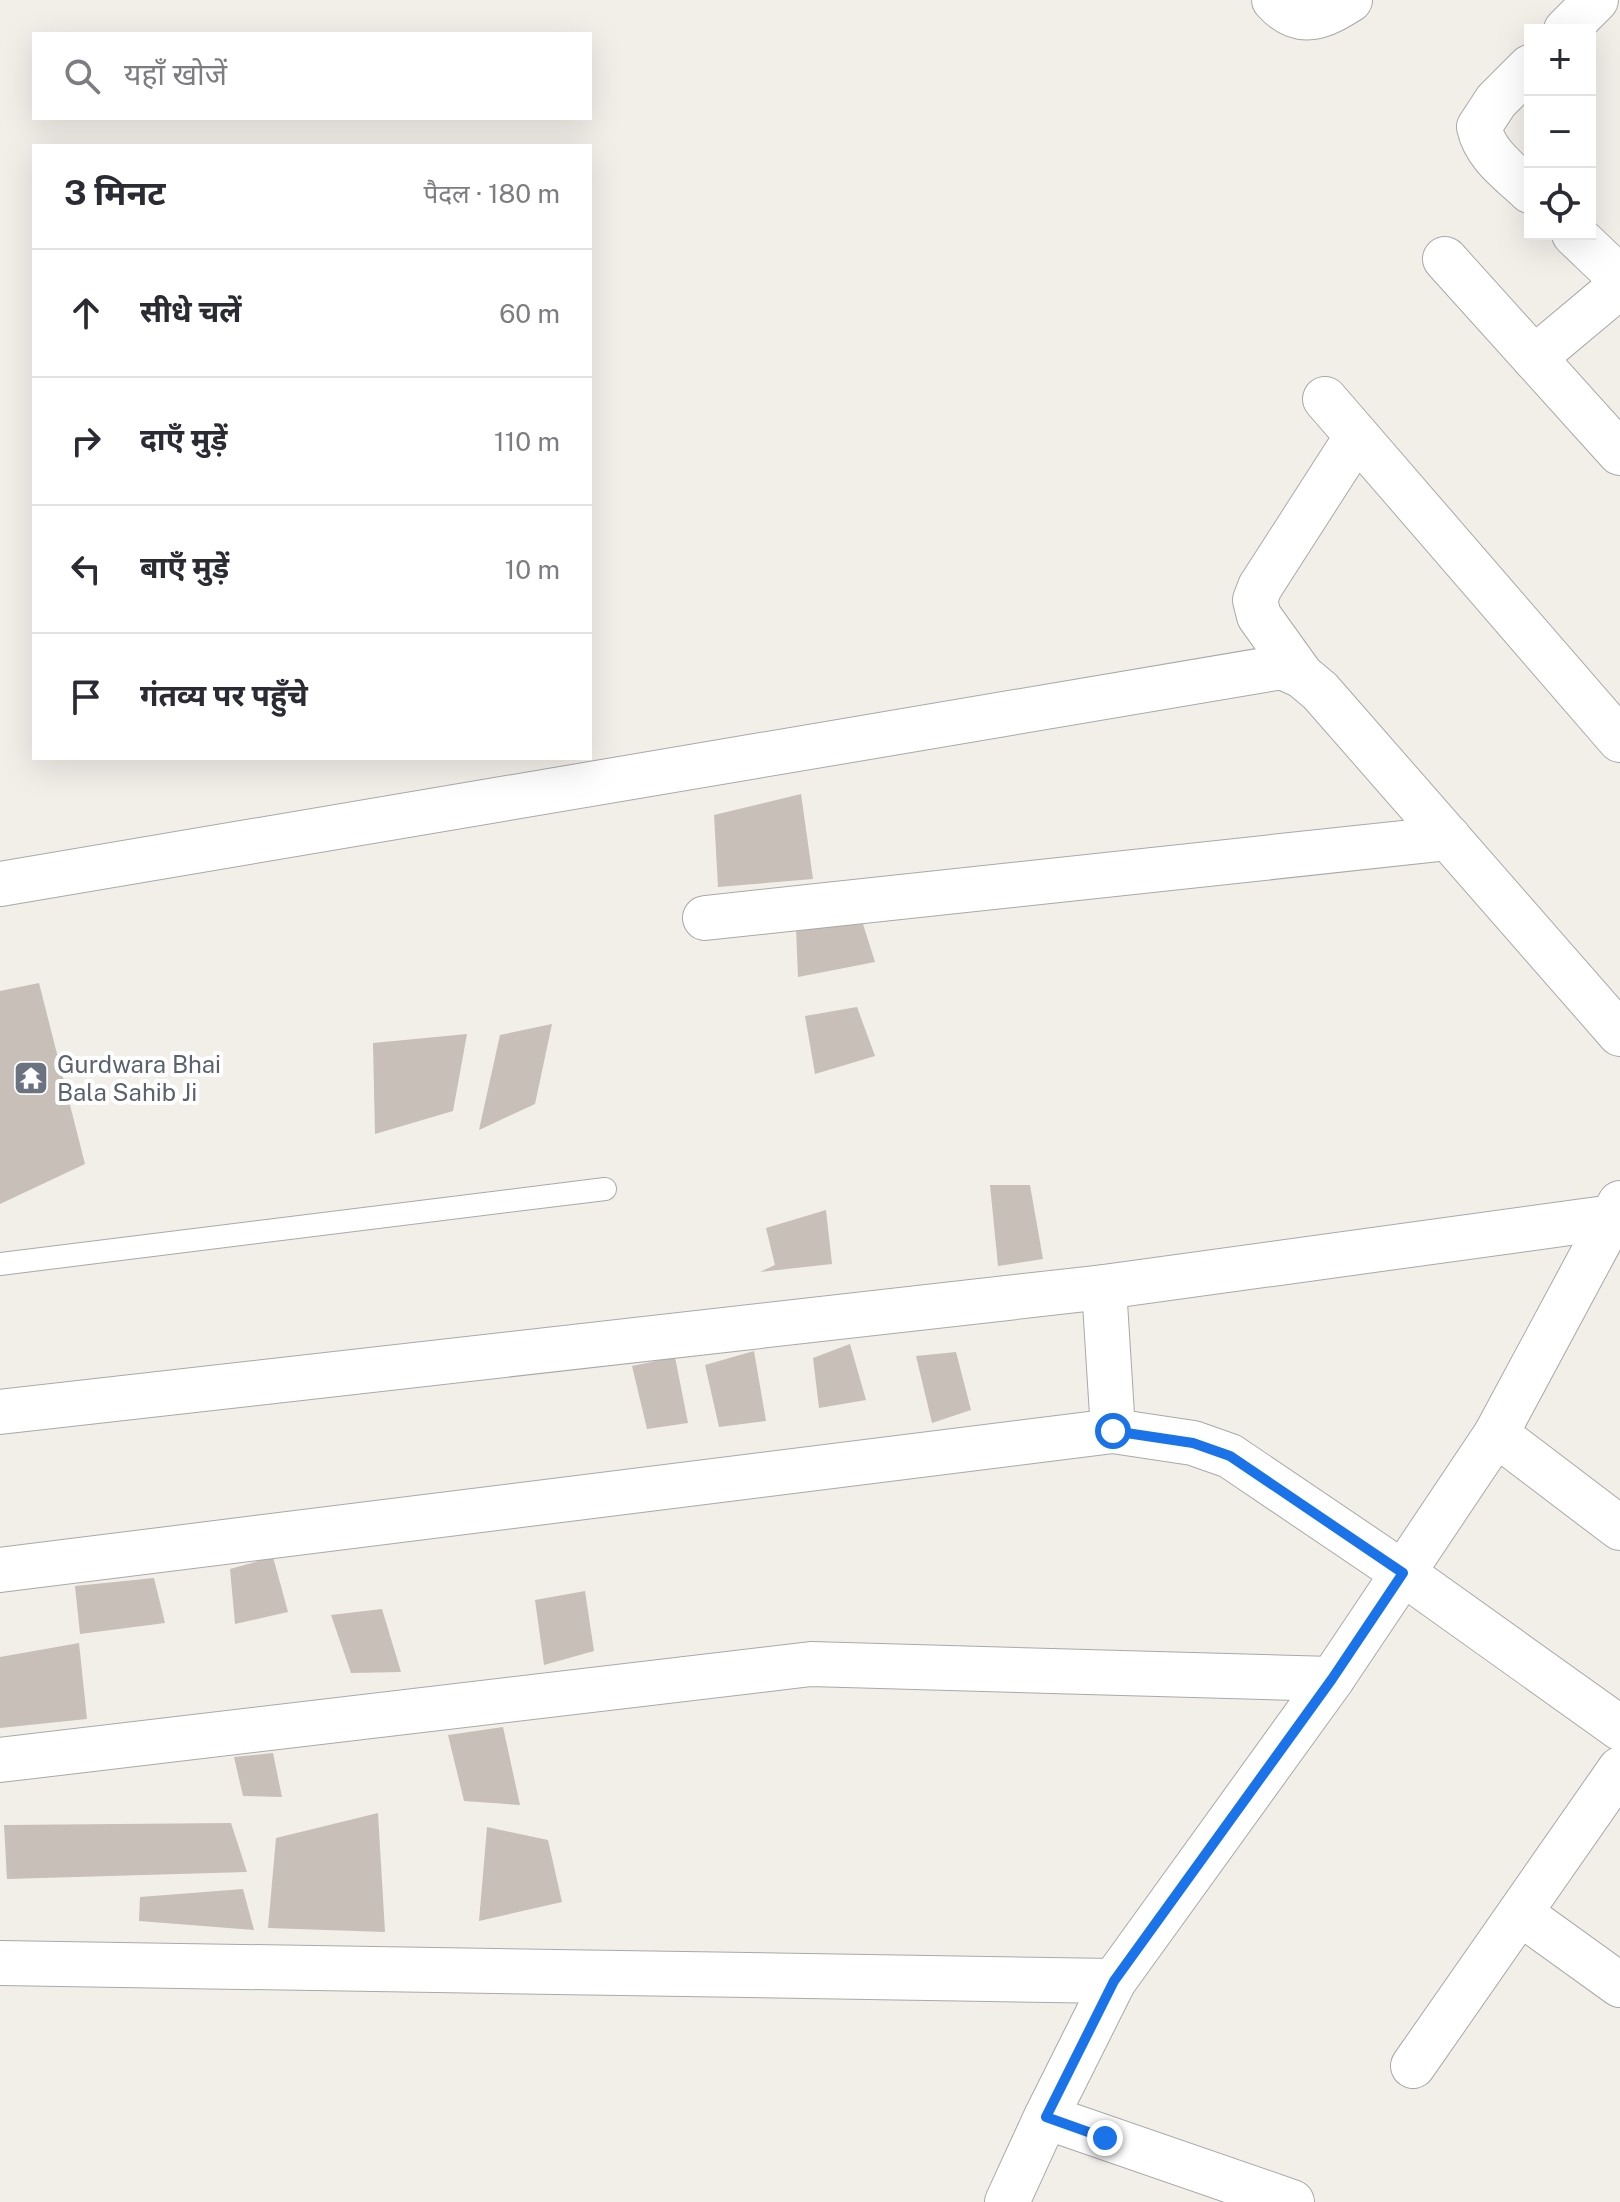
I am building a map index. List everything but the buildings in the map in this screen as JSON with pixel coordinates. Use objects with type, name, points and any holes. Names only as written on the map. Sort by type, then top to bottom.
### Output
[{"type":"street","points":[[1274,0],[1297,17],[1322,17],[1350,0]]},
{"type":"street","points":[[1572,24],[1596,0]]},
{"type":"street","points":[[1524,73],[1496,101],[1479,127],[1482,141],[1491,153],[1524,185]]},
{"type":"street","points":[[1580,240],[1620,278]]},
{"type":"street","points":[[1445,259],[1619,449]]},
{"type":"street","points":[[1534,358],[1620,286]]},
{"type":"street","points":[[1325,399],[1620,740]]},
{"type":"street","points":[[1357,436],[1260,587],[1255,600],[1259,616],[1302,676],[1320,691],[1620,1034]]},
{"type":"street","points":[[0,884],[1260,670],[1282,667],[1302,676]]},
{"type":"street","points":[[705,918],[1449,838]]},
{"type":"street","points":[[0,1412],[1104,1287],[1617,1210]]},
{"type":"street","points":[[1007,2202],[1114,1981],[1332,1679],[1496,1434],[1617,1210]]},
{"type":"street","points":[[1104,1287],[1113,1431]]},
{"type":"street","points":[[0,1570],[1113,1431],[1193,1443],[1230,1456],[1403,1573],[1620,1728]]},
{"type":"street","points":[[1496,1434],[1620,1528]]},
{"type":"street","points":[[0,1760],[811,1664],[1332,1679]]},
{"type":"street","points":[[1413,2066],[1620,1769]]},
{"type":"street","points":[[1520,1913],[1620,1985]]},
{"type":"street","points":[[0,1963],[1114,1981]]},
{"type":"street","points":[[1046,2117],[1292,2202]]},
{"type":"lane","points":[[0,1264],[605,1189]]},
{"type":"place","name":"Gurdwara Bhai Bala Sahib Ji","points":[[31,1078]]},
{"type":"route","points":[[1105,2138],[1046,2117],[1114,1981],[1332,1679],[1403,1573],[1230,1456],[1193,1443],[1113,1431]]}]
